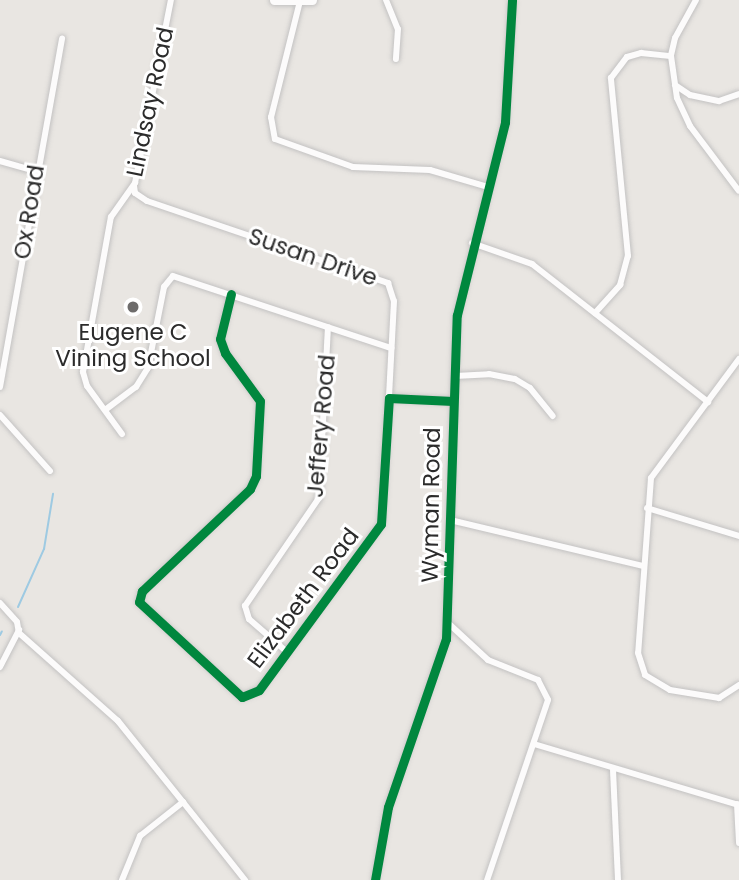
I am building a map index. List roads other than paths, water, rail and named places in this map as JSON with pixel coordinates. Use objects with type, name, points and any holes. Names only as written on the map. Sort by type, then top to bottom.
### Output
[{"type":"street","name":"Lindsay Road","points":[[122,433],[87,386],[83,372],[112,213],[134,186],[171,0]]},
{"type":"street","points":[[274,0],[312,0]]},
{"type":"street","points":[[386,0],[398,29],[396,59]]},
{"type":"street","name":"Wyman Road","points":[[375,880],[388,807],[442,655],[447,622],[458,305],[505,122],[512,0]]},
{"type":"street","points":[[696,0],[679,26],[671,56],[675,85],[684,116],[739,191]]},
{"type":"street","points":[[300,1],[271,117],[275,139],[353,167],[430,170],[488,187]]},
{"type":"street","name":"Ox Road","points":[[0,387],[36,171],[62,38]]},
{"type":"street","points":[[595,313],[620,285],[628,256],[611,78],[627,57],[641,53],[671,56]]},
{"type":"street","points":[[675,85],[690,94],[719,101],[739,94]]},
{"type":"street","points":[[0,161],[36,171]]},
{"type":"street","name":"Susan Drive","points":[[134,186],[135,193],[147,201],[383,280],[393,294],[389,398]]},
{"type":"street","points":[[472,243],[532,264],[708,402]]},
{"type":"street","points":[[105,410],[135,387],[148,368],[168,279],[178,276],[391,348]]},
{"type":"street","name":"Elizabeth Road","points":[[231,294],[220,339],[225,353],[260,401],[256,476],[250,489],[142,591],[139,602],[243,697],[259,690],[381,524],[389,398]]},
{"type":"street","name":"Jeffery Road","points":[[287,652],[249,619],[245,607],[319,498],[328,327]]},
{"type":"street","points":[[0,332],[9,335]]},
{"type":"street","points":[[739,359],[657,467],[647,508],[638,653],[645,676],[670,690],[709,698],[728,696],[739,685]]},
{"type":"street","points":[[454,376],[489,374],[515,379],[530,388],[553,416]]},
{"type":"street","points":[[389,398],[453,401]]},
{"type":"street","points":[[0,415],[51,471]]},
{"type":"street","points":[[647,508],[738,534]]},
{"type":"street","points":[[450,520],[643,566]]},
{"type":"street","points":[[0,603],[19,630],[119,722],[246,880]]},
{"type":"street","points":[[447,622],[488,660],[541,683],[548,707],[487,880]]},
{"type":"street","points":[[0,667],[19,630]]},
{"type":"street","points":[[534,744],[613,770],[738,804],[739,843]]},
{"type":"street","points":[[613,770],[618,880]]},
{"type":"street","points":[[122,880],[140,836],[183,802]]},
{"type":"waterway","points":[[18,607],[44,549],[53,494]]},
{"type":"waterway","points":[[0,635],[2,631]]},
{"type":"place","name":"Eugene C Vining School","points":[[133,307]]}]
